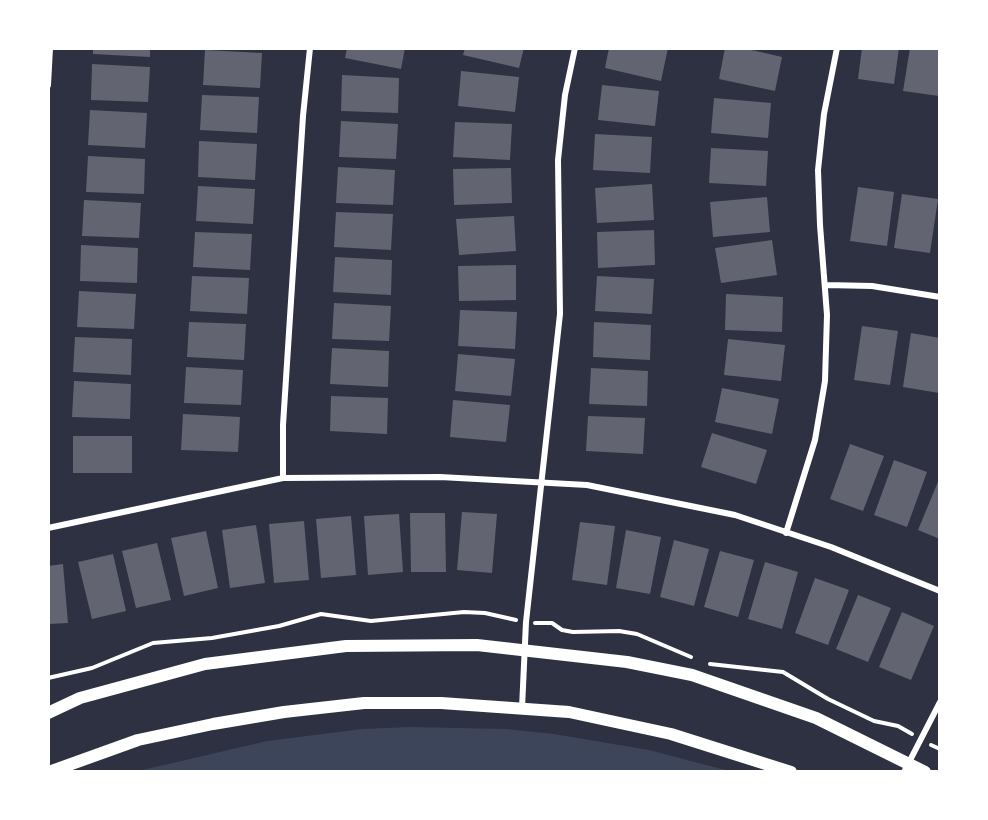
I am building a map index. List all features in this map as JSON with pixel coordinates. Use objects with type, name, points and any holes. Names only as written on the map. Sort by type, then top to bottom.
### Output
[{"type":"main road","points":[[48,713],[80,698],[206,664],[276,653],[346,646],[415,644],[525,649],[627,662],[692,675],[816,718],[907,768],[925,772]]},
{"type":"main road","points":[[49,772],[138,740],[284,712],[364,703],[441,703],[569,712],[671,734],[792,772]]},
{"type":"street","points":[[48,85],[50,48]]},
{"type":"street","points":[[283,478],[283,426],[304,89],[310,48]]},
{"type":"street","points":[[522,708],[525,649],[560,314],[558,160],[564,106],[575,48]]},
{"type":"street","points":[[786,533],[815,440],[828,352],[818,170],[824,114],[837,48]]},
{"type":"street","points":[[826,285],[872,286],[940,297]]},
{"type":"street","points":[[48,528],[283,478],[440,477],[587,485],[657,497],[735,515],[831,547],[940,591]]},
{"type":"street","points":[[907,768],[940,702]]},
{"type":"path","points":[[48,678],[92,668],[153,643],[230,635],[279,626],[321,614],[371,621],[464,612],[497,615]]},
{"type":"path","points":[[552,623],[562,630],[573,632],[619,631],[637,634],[693,658]]},
{"type":"path","points":[[702,661],[783,672],[828,699],[874,721],[898,726]]},
{"type":"shaded area","points":[[410,727],[506,729],[554,734],[649,750],[733,772],[134,772],[267,741],[362,729]]},
{"type":"building","points":[[93,48],[150,48],[150,57],[93,54]]},
{"type":"building","points":[[347,48],[405,48],[401,69],[345,58]]},
{"type":"building","points":[[465,48],[524,48],[519,68],[463,55]]},
{"type":"building","points":[[609,48],[668,48],[661,81],[605,68]]},
{"type":"building","points":[[725,48],[743,48],[782,57],[775,91],[719,79]]},
{"type":"building","points":[[862,48],[899,48],[894,84],[858,79]]},
{"type":"building","points":[[910,48],[940,48],[939,96],[903,91]]},
{"type":"building","points":[[205,50],[262,53],[260,88],[203,85]]},
{"type":"building","points":[[92,64],[150,67],[148,102],[91,100]]},
{"type":"building","points":[[461,71],[519,77],[515,112],[458,106]]},
{"type":"building","points":[[342,75],[399,78],[398,113],[341,111]]},
{"type":"building","points":[[602,85],[659,91],[655,126],[598,120]]},
{"type":"building","points":[[202,95],[259,97],[257,133],[200,130]]},
{"type":"building","points":[[714,98],[771,103],[768,138],[711,133]]},
{"type":"building","points":[[90,110],[147,113],[145,148],[88,145]]},
{"type":"building","points":[[341,121],[398,124],[396,159],[339,157]]},
{"type":"building","points":[[455,122],[512,124],[510,160],[453,157]]},
{"type":"building","points":[[595,134],[652,137],[650,173],[593,170]]},
{"type":"building","points":[[199,141],[257,144],[255,180],[198,177]]},
{"type":"building","points":[[711,148],[768,151],[766,186],[709,183]]},
{"type":"building","points":[[88,156],[145,159],[144,194],[86,192]]},
{"type":"building","points":[[338,167],[395,170],[393,205],[336,203]]},
{"type":"building","points":[[511,168],[512,203],[454,205],[453,169]]},
{"type":"building","points":[[652,184],[654,220],[597,223],[595,188]]},
{"type":"building","points":[[198,186],[255,189],[253,224],[196,221]]},
{"type":"building","points":[[858,187],[894,192],[887,246],[850,241]]},
{"type":"building","points":[[902,194],[938,199],[930,253],[894,248]]},
{"type":"building","points":[[767,197],[770,232],[713,237],[710,202]]},
{"type":"building","points":[[84,200],[141,203],[139,238],[82,236]]},
{"type":"building","points":[[336,212],[393,214],[391,250],[334,247]]},
{"type":"building","points":[[514,216],[516,251],[459,255],[456,219]]},
{"type":"building","points":[[654,230],[655,265],[598,268],[597,232]]},
{"type":"building","points":[[195,232],[252,234],[250,270],[193,267]]},
{"type":"building","points":[[772,240],[777,275],[721,283],[715,248]]},
{"type":"building","points":[[81,245],[138,248],[137,283],[80,281]]},
{"type":"building","points":[[335,257],[392,260],[391,295],[333,292]]},
{"type":"building","points":[[516,265],[516,300],[459,301],[458,266]]},
{"type":"building","points":[[192,276],[249,278],[247,314],[190,311]]},
{"type":"building","points":[[597,276],[654,279],[652,314],[595,311]]},
{"type":"building","points":[[79,291],[136,294],[134,329],[77,327]]},
{"type":"building","points":[[726,294],[783,297],[782,332],[725,330]]},
{"type":"building","points":[[334,303],[391,306],[389,341],[332,339]]},
{"type":"building","points":[[460,310],[517,312],[515,349],[458,346]]},
{"type":"building","points":[[189,322],[246,324],[244,360],[187,357]]},
{"type":"building","points":[[594,322],[651,325],[650,360],[593,357]]},
{"type":"building","points":[[862,326],[898,331],[890,385],[854,380]]},
{"type":"building","points":[[911,333],[940,338],[939,393],[903,387]]},
{"type":"building","points":[[75,337],[132,339],[131,375],[73,372]]},
{"type":"building","points":[[728,339],[785,345],[781,381],[724,375]]},
{"type":"building","points":[[332,348],[389,351],[388,387],[330,384]]},
{"type":"building","points":[[458,354],[515,359],[511,396],[455,391]]},
{"type":"building","points":[[186,367],[243,370],[241,405],[184,403]]},
{"type":"building","points":[[591,368],[648,371],[647,406],[589,404]]},
{"type":"building","points":[[74,381],[131,384],[130,419],[72,417]]},
{"type":"building","points":[[722,388],[779,399],[772,434],[715,422]]},
{"type":"building","points":[[331,396],[388,398],[387,434],[330,431]]},
{"type":"building","points":[[453,400],[510,405],[506,442],[450,437]]},
{"type":"building","points":[[183,414],[240,417],[238,452],[181,450]]},
{"type":"building","points":[[588,416],[645,418],[643,454],[586,451]]},
{"type":"building","points":[[712,433],[767,450],[756,484],[701,467]]},
{"type":"building","points":[[73,436],[132,436],[132,473],[73,473]]},
{"type":"building","points":[[850,444],[884,456],[863,511],[830,499]]},
{"type":"building","points":[[894,460],[927,472],[907,527],[874,515]]},
{"type":"building","points":[[940,477],[940,539],[918,530]]},
{"type":"building","points":[[462,512],[497,514],[492,573],[457,570]]},
{"type":"building","points":[[410,513],[445,513],[446,572],[411,572]]},
{"type":"building","points":[[399,514],[403,572],[368,575],[364,516]]},
{"type":"building","points":[[351,516],[356,575],[321,578],[316,519]]},
{"type":"building","points":[[304,521],[309,580],[274,583],[269,524]]},
{"type":"building","points":[[580,522],[615,526],[607,585],[572,580]]},
{"type":"building","points":[[256,525],[265,583],[230,588],[222,530]]},
{"type":"building","points":[[626,530],[661,537],[650,594],[616,588]]},
{"type":"building","points":[[206,531],[218,588],[184,596],[171,538]]},
{"type":"building","points":[[674,540],[709,549],[694,606],[660,597]]},
{"type":"building","points":[[157,543],[171,600],[136,608],[122,551]]},
{"type":"building","points":[[720,551],[754,560],[738,617],[704,607]]},
{"type":"building","points":[[113,554],[126,611],[92,619],[78,562]]},
{"type":"building","points":[[765,562],[798,572],[782,629],[748,619]]},
{"type":"building","points":[[63,564],[68,623],[48,624],[48,566]]},
{"type":"building","points":[[815,578],[849,590],[828,645],[795,633]]},
{"type":"building","points":[[858,595],[891,608],[868,662],[836,649]]},
{"type":"building","points":[[902,612],[934,626],[911,680],[879,667]]}]
